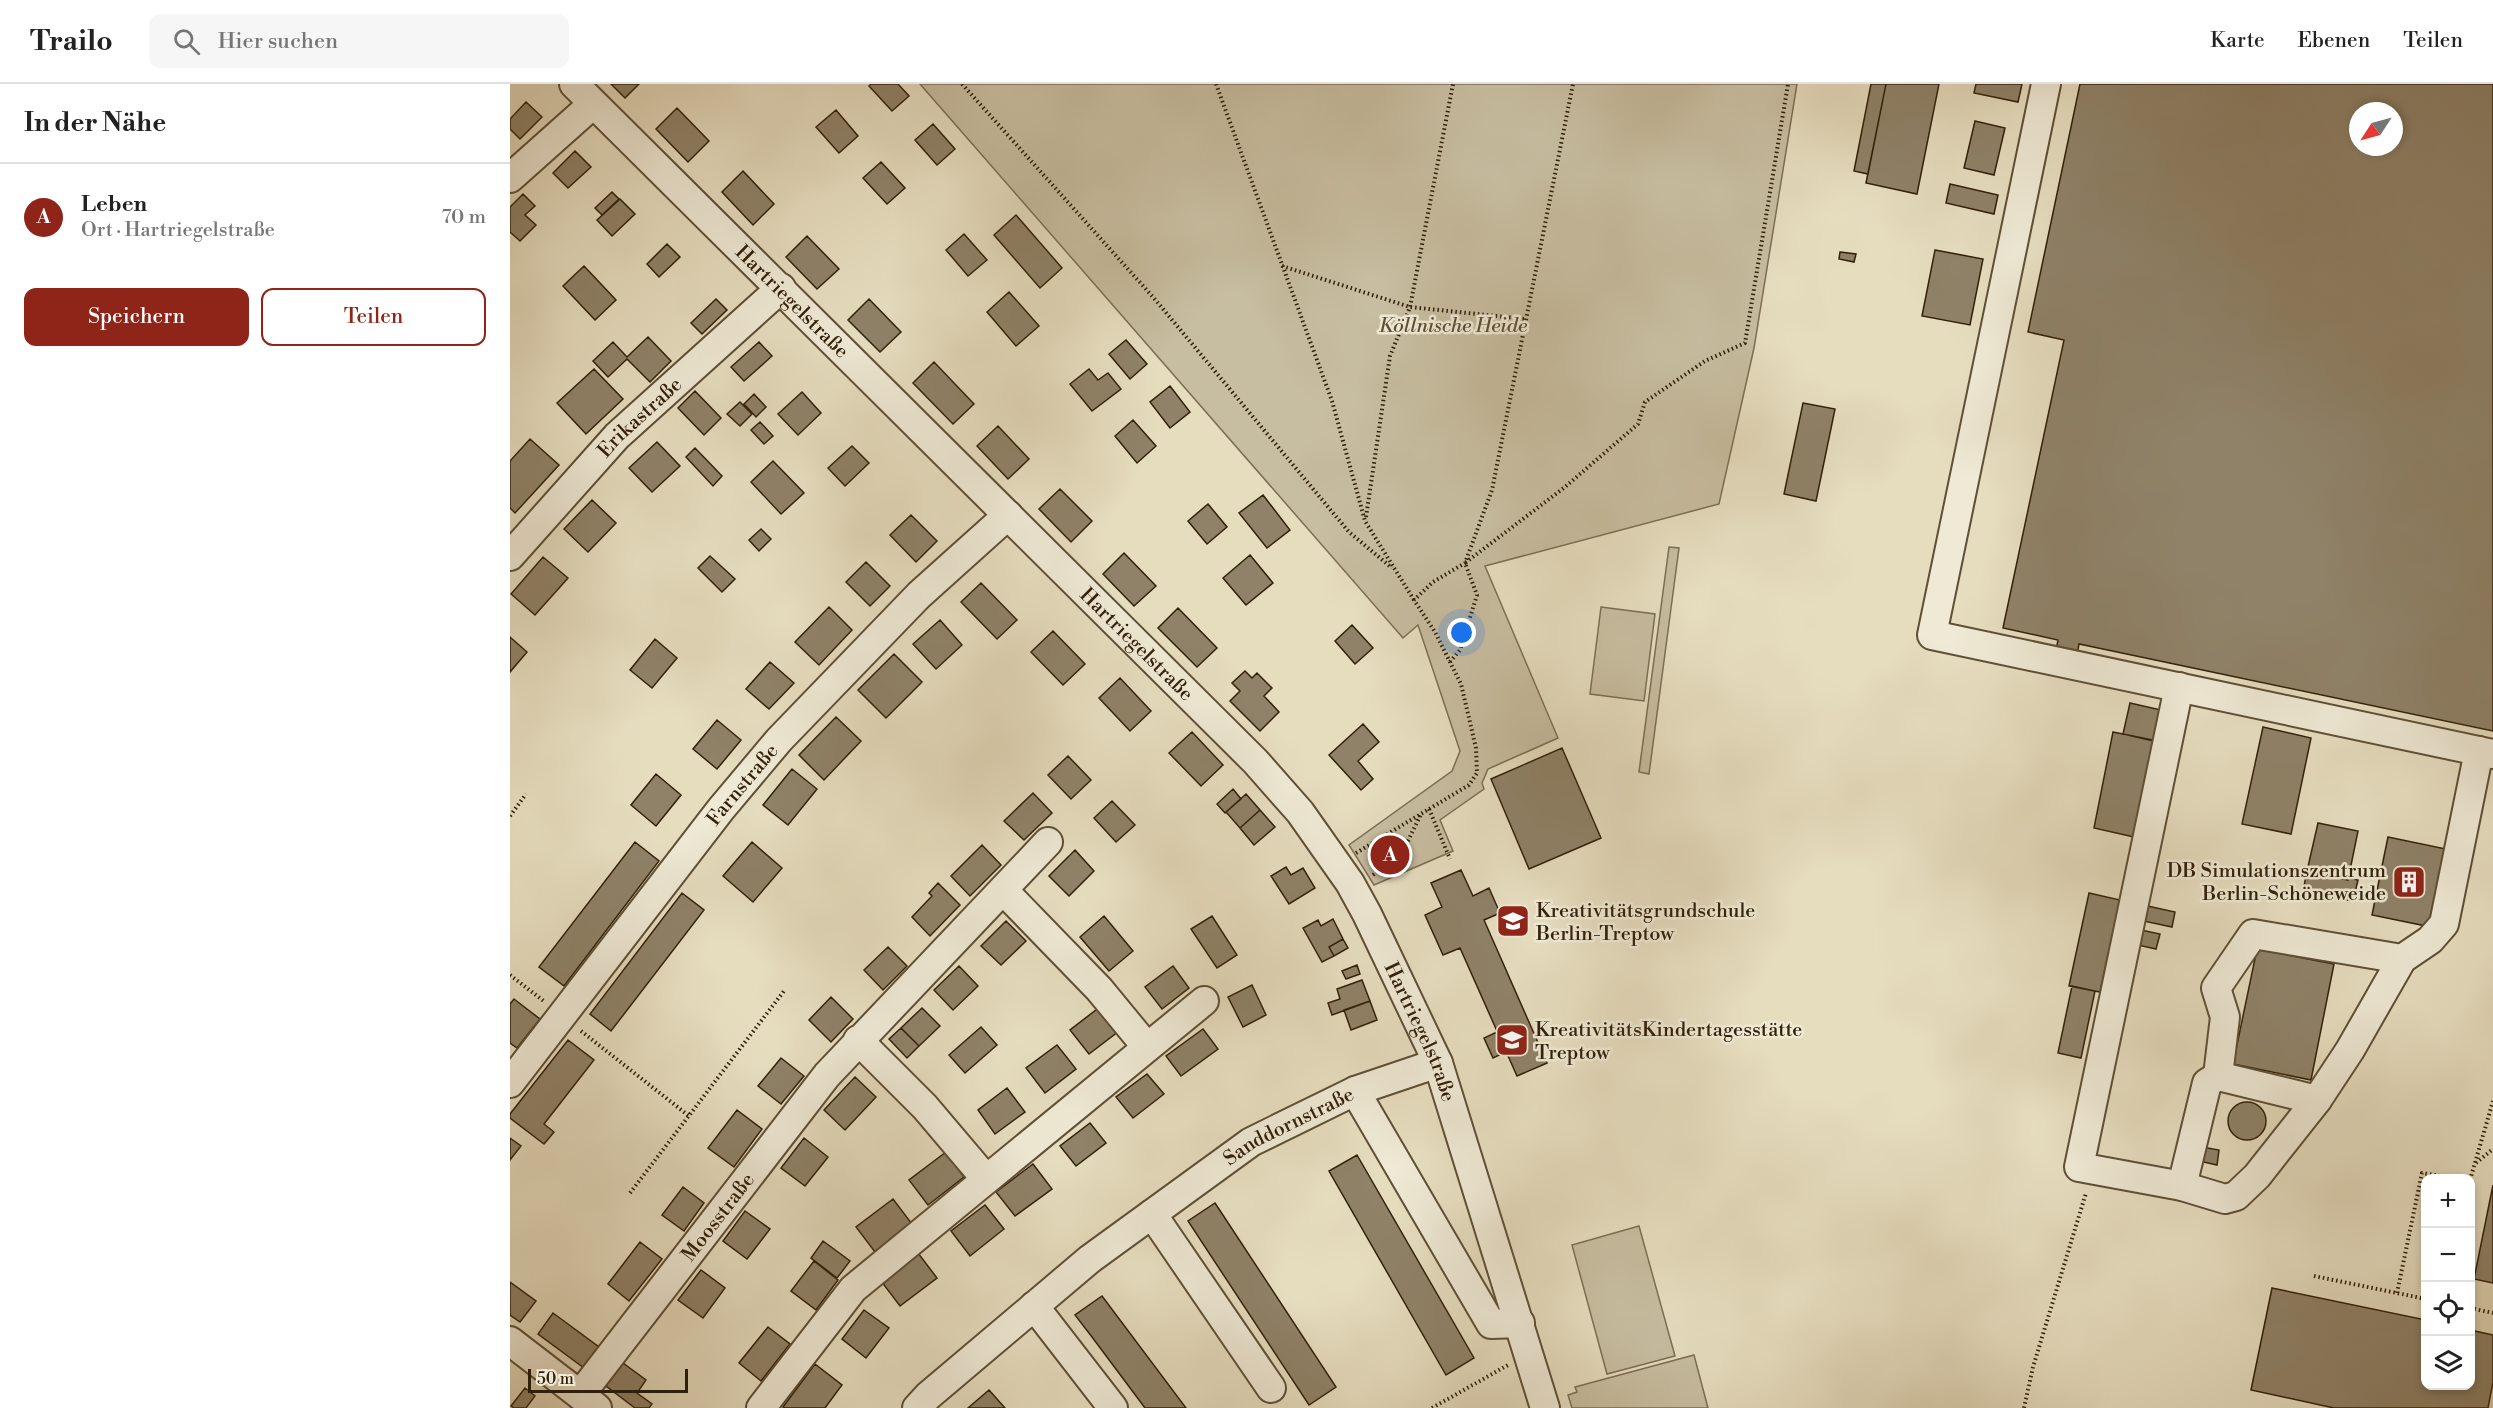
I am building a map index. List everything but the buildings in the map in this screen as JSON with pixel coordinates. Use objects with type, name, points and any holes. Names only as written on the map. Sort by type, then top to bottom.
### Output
[{"type":"street","points":[[2046,84],[1932,635],[2179,687],[2486,752],[2444,924],[2430,940],[2402,959],[2350,1050],[2317,1100],[2257,1176],[2236,1196],[2225,1199],[2182,1186],[2079,1167],[2179,687]]},
{"type":"street","points":[[510,178],[583,94]]},
{"type":"street","name":"Hartriegelstraße","points":[[583,94],[1255,760],[1300,812],[1338,865],[1367,914],[1437,1063],[1545,1408]]},
{"type":"street","name":"Erikastraße","points":[[510,556],[617,436],[781,288]]},
{"type":"street","name":"Farnstraße","points":[[510,1083],[721,809],[779,740],[911,603],[1008,515]]},
{"type":"street","name":"Moosstraße","points":[[510,1341],[588,1401],[820,1084],[858,1040],[1048,842]]},
{"type":"street","points":[[1003,890],[1099,989],[1146,1046]]},
{"type":"street","points":[[2218,1076],[2226,1017],[2216,988],[2253,934],[2402,959]]},
{"type":"street","points":[[761,1408],[853,1289],[1146,1046],[1204,1001]]},
{"type":"street","points":[[858,1040],[925,1107],[986,1179]]},
{"type":"street","name":"Sanddornstraße","points":[[928,1404],[1034,1306],[1090,1259],[1251,1142],[1355,1091],[1437,1063]]},
{"type":"street","points":[[2182,1186],[2207,1083],[2218,1076],[2317,1100]]},
{"type":"street","points":[[1355,1091],[1491,1324],[1520,1323]]},
{"type":"street","points":[[1152,1214],[1271,1388]]},
{"type":"street","points":[[1034,1306],[1113,1408]]},
{"type":"path","points":[[962,84],[1153,297],[1348,532],[1392,568]]},
{"type":"path","points":[[1216,84],[1332,400],[1365,520],[1392,568],[1435,632],[1461,684],[1471,723],[1477,773],[1469,784],[1338,865]]},
{"type":"path","points":[[1365,520],[1389,356],[1410,307],[1453,84]]},
{"type":"path","points":[[1450,662],[1460,650],[1477,595],[1466,563],[1492,490],[1573,84]]},
{"type":"path","points":[[1414,600],[1432,582],[1466,563],[1565,487],[1638,424],[1645,402],[1705,361],[1745,343],[1788,84]]},
{"type":"path","points":[[1282,266],[1410,307],[1525,319]]},
{"type":"path","points":[[510,816],[526,794]]},
{"type":"path","points":[[1428,809],[1450,859]]},
{"type":"path","points":[[1368,885],[1372,875],[1404,851],[1422,813]]},
{"type":"path","points":[[510,975],[689,1116]]},
{"type":"path","points":[[630,1193],[784,991]]},
{"type":"path","points":[[2472,1174],[2493,1101]]},
{"type":"path","points":[[2475,1163],[2493,1149]]},
{"type":"path","points":[[2024,1408],[2033,1367],[2083,1206],[2091,1168]]},
{"type":"path","points":[[2397,1293],[2421,1178]]},
{"type":"path","points":[[2314,1276],[2421,1298]]},
{"type":"path","points":[[2475,1309],[2493,1313]]},
{"type":"path","points":[[1432,1408],[1529,1353]]},
{"type":"green space","name":"Köllnische Heide","points":[[920,84],[1797,84],[1754,348],[1719,504],[1485,566],[1558,738],[1488,769],[1482,783],[1484,789],[1440,820],[1453,851],[1374,885],[1349,845],[1452,771],[1460,751],[1418,625],[1403,638]]},
{"type":"green space","points":[[1669,547],[1679,548],[1649,774],[1639,772]]},
{"type":"green space","points":[[1601,607],[1655,614],[1644,701],[1590,694]]},
{"type":"green space","points":[[1639,1226],[1675,1356],[1607,1374],[1572,1245]]},
{"type":"green space","points":[[1694,1355],[1708,1408],[1572,1408],[1568,1395],[1577,1392],[1575,1387]]},
{"type":"place","name":"Leben","points":[[1390,855]]},
{"type":"place","name":"DB Simulationszentrum Berlin-Schöneweide","points":[[2409,882]]},
{"type":"place","name":"Kreativitätsgrundschule Berlin-Treptow","points":[[1513,921]]},
{"type":"place","name":"KreativitätsKindertagesstätte Treptow","points":[[1512,1040]]}]
